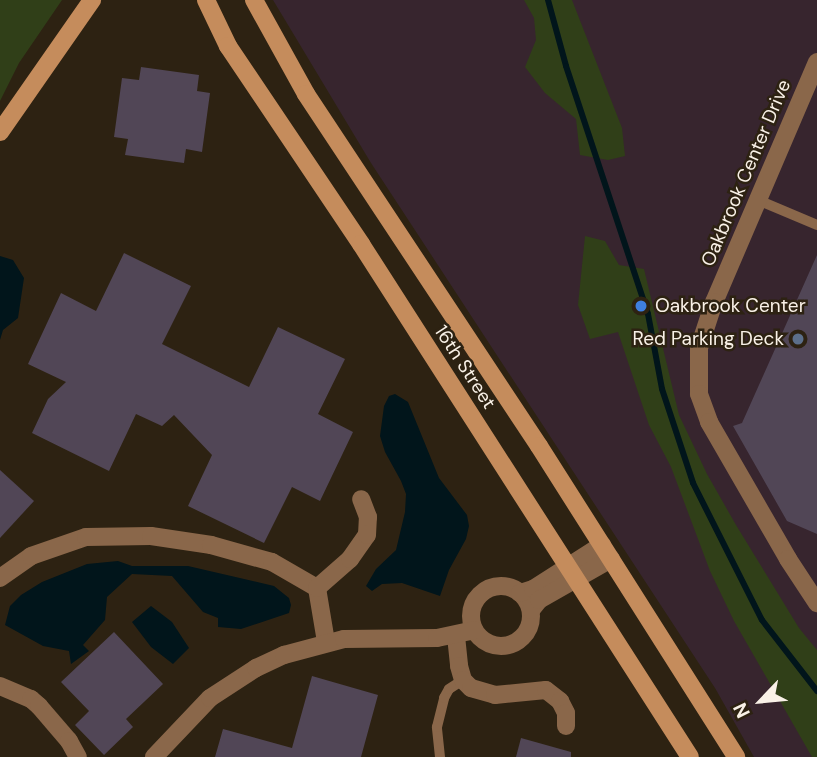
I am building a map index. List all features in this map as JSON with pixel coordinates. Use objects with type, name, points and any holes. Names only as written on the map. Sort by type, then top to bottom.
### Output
[{"type":"street","points":[[0,132],[92,0]]},
{"type":"street","name":"16th Street","points":[[206,0],[228,46],[361,244],[690,757]]},
{"type":"street","name":"16th Street","points":[[254,0],[306,94],[399,231],[736,757]]},
{"type":"street","name":"Oakbrook Center Drive","points":[[817,62],[714,302],[699,348],[699,394],[709,422],[788,559],[817,603]]},
{"type":"street","points":[[317,588],[350,559],[367,535],[368,517],[361,499]]},
{"type":"street","points":[[0,578],[24,560],[66,542],[128,535],[234,551],[272,562],[317,588]]},
{"type":"street","points":[[530,610],[572,573],[606,552]]},
{"type":"street","points":[[520,593],[530,610],[529,629],[516,643],[507,646],[488,644],[474,630],[471,610],[482,593],[501,586],[520,593],[572,573]]},
{"type":"street","points":[[317,588],[326,642]]},
{"type":"street","points":[[154,757],[189,718],[227,687],[265,664],[326,642],[367,636],[456,636],[474,630]]},
{"type":"street","points":[[456,636],[463,680],[471,688],[495,695],[546,690],[554,693],[566,713],[566,726]]},
{"type":"street","points":[[0,686],[31,699],[39,706],[69,741],[78,757]]},
{"type":"lane","points":[[758,200],[817,225]]},
{"type":"lane","points":[[440,757],[436,727],[444,698],[449,689],[463,680]]},
{"type":"shaded area","name":"Oakbrook Center","points":[[273,0],[817,0],[817,757],[754,757],[715,688],[371,163]]},
{"type":"shaded area","points":[[0,256],[13,260],[24,278],[18,318],[3,330],[0,340]]},
{"type":"shaded area","points":[[395,394],[408,402],[439,478],[467,515],[469,526],[466,539],[449,570],[440,596],[402,583],[382,584],[372,591],[366,586],[376,569],[396,550],[405,512],[406,494],[380,436],[384,406],[389,396]]},
{"type":"shaded area","points":[[118,561],[132,566],[188,566],[274,586],[289,598],[289,613],[241,629],[218,627],[218,618],[203,612],[172,576],[132,574],[107,597],[105,620],[83,645],[89,651],[71,664],[69,651],[43,646],[5,625],[10,606],[21,595],[42,582],[87,564]]},
{"type":"shaded area","points":[[151,606],[172,622],[189,648],[173,664],[151,647],[132,622]]},
{"type":"green space","points":[[0,0],[62,0],[19,63],[0,101]]},
{"type":"green space","points":[[524,0],[572,0],[622,128],[625,156],[608,160],[580,155],[576,119],[545,93],[525,67],[536,40],[534,18]]},
{"type":"green space","points":[[585,236],[605,241],[619,265],[644,269],[679,415],[707,474],[736,525],[799,628],[817,650],[817,757],[812,757],[734,621],[710,571],[671,467],[649,425],[618,332],[590,339],[578,305]]},
{"type":"building","points":[[141,67],[199,75],[197,91],[210,93],[202,152],[186,149],[184,163],[125,155],[128,139],[114,137],[122,78],[139,80]]},
{"type":"building","points":[[124,253],[191,286],[162,344],[249,387],[278,327],[345,359],[318,414],[353,432],[320,501],[292,487],[264,543],[188,506],[212,455],[174,415],[162,426],[136,414],[109,471],[32,433],[48,399],[66,382],[28,364],[61,293],[96,311]]},
{"type":"building","name":"Red Parking Deck","points":[[817,255],[817,534],[787,521],[733,426],[742,423]]},
{"type":"building","points":[[0,470],[34,501],[0,538]]},
{"type":"building","points":[[114,632],[163,684],[126,719],[133,727],[104,755],[75,725],[89,711],[61,682]]},
{"type":"building","points":[[312,676],[378,695],[361,757],[215,757],[223,729],[292,748]]},
{"type":"building","points":[[521,738],[571,752],[571,757],[516,757]]},
{"type":"waterway","points":[[548,0],[566,66],[648,314],[662,389],[693,483],[762,620],[817,691]]},
{"type":"place","name":"Oakbrook Center","points":[[641,306]]},
{"type":"place","name":"Red Parking Deck","points":[[798,339]]}]
